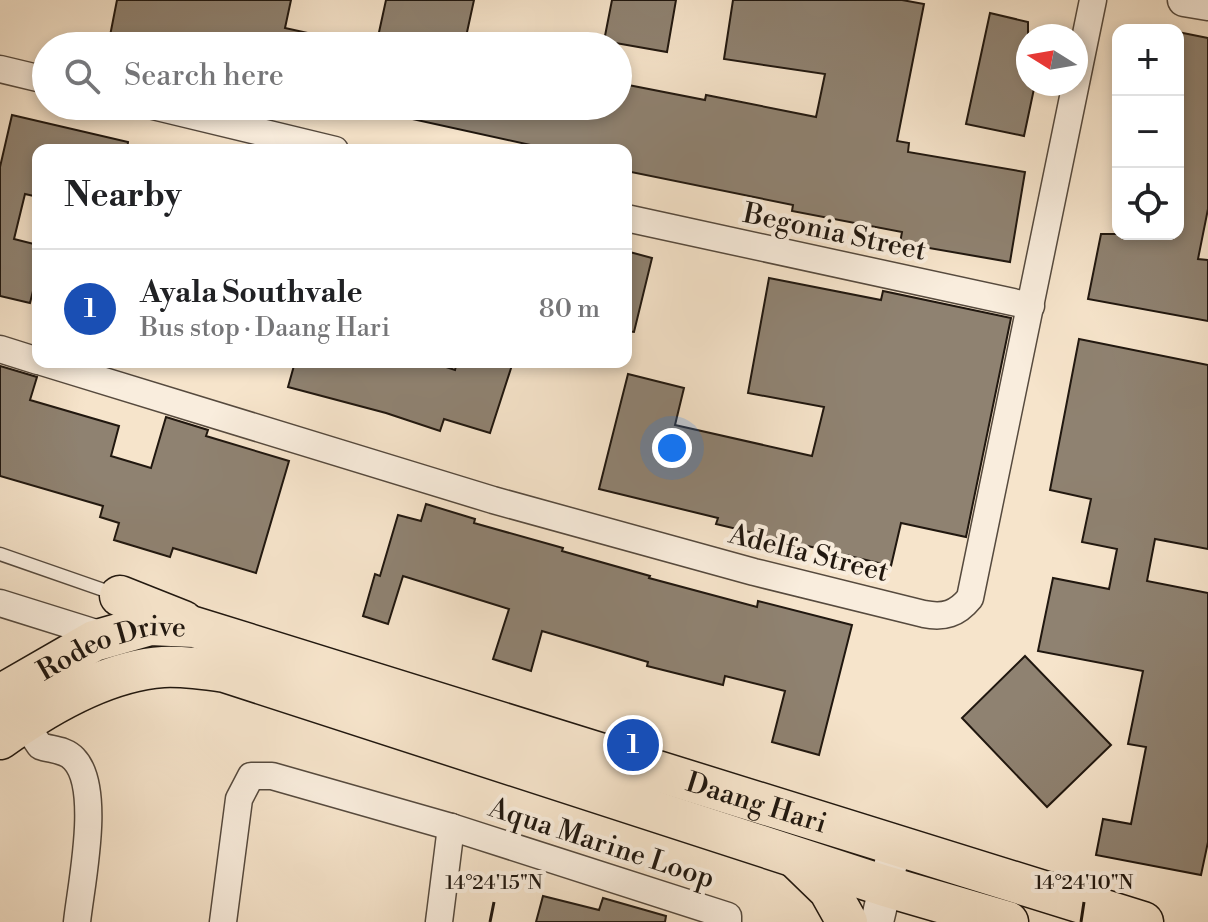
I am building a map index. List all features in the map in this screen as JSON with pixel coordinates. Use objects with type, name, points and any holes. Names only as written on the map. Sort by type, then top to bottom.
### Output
[{"type":"main road","points":[[120,596],[228,655]]},
{"type":"main road","name":"Rodeo Drive","points":[[7,712],[68,654],[109,636],[150,625],[194,627],[228,655]]},
{"type":"main road","name":"Rodeo Drive","points":[[7,712],[140,670],[228,655]]},
{"type":"main road","name":"Daang Hari","points":[[228,655],[895,846],[1143,922]]},
{"type":"main road","name":"Daang Hari","points":[[228,655],[794,857],[881,904],[1008,922]]},
{"type":"main road","points":[[794,857],[829,890],[847,922]]},
{"type":"street","name":"Adelfa Street","points":[[63,368],[493,500],[754,572],[938,617],[962,608],[970,598],[1093,0]]},
{"type":"street","points":[[1184,0],[1208,4]]},
{"type":"street","points":[[0,69],[32,77]]},
{"type":"street","points":[[211,120],[310,144]]},
{"type":"street","name":"Begonia Street","points":[[632,219],[1031,306]]},
{"type":"street","name":"Adelfa Street","points":[[0,349],[32,359]]},
{"type":"street","points":[[0,603],[109,636],[164,667]]},
{"type":"street","points":[[150,625],[164,667]]},
{"type":"street","points":[[7,712],[40,746],[65,752],[74,758],[83,777],[89,824],[77,922]]},
{"type":"street","name":"Aqua Marine Loop","points":[[223,922],[239,799],[251,776],[272,776],[451,827],[728,916],[728,922]]},
{"type":"street","points":[[439,922],[451,827]]},
{"type":"street","points":[[881,904],[895,846]]},
{"type":"street","points":[[920,910],[933,859]]},
{"type":"lane","points":[[0,554],[120,596],[150,625]]},
{"type":"building","points":[[117,0],[291,0],[285,28],[303,32],[111,32]]},
{"type":"building","points":[[386,0],[474,0],[467,32],[379,32]]},
{"type":"building","points":[[612,0],[676,0],[667,52],[632,46],[632,32],[606,32]]},
{"type":"building","points":[[733,0],[902,0],[924,4],[897,141],[909,143],[908,152],[1025,172],[1010,262],[900,243],[902,232],[792,211],[793,205],[632,172],[632,144],[526,144],[417,120],[632,120],[632,86],[705,100],[706,95],[816,117],[825,74],[724,59]]},
{"type":"building","points":[[990,13],[1028,22],[1016,24],[1016,96],[1032,96],[1024,136],[966,124]]},
{"type":"building","points":[[1184,33],[1208,38],[1208,209],[1198,259],[1208,260],[1208,321],[1088,299],[1101,234],[1112,234],[1112,240],[1184,240]]},
{"type":"building","points":[[12,115],[128,142],[32,144],[32,196],[25,194],[14,239],[32,244],[30,303],[0,296],[0,167]]},
{"type":"building","points":[[632,253],[652,258],[632,332]]},
{"type":"building","points":[[769,278],[881,300],[883,291],[1011,318],[966,537],[901,523],[891,566],[716,524],[718,518],[599,489],[628,374],[684,388],[675,425],[812,456],[824,407],[748,393]]},
{"type":"building","points":[[1079,339],[1208,365],[1208,549],[1155,539],[1147,581],[1208,593],[1208,842],[1201,875],[1096,855],[1103,819],[1131,824],[1146,747],[1128,744],[1143,671],[1038,651],[1053,578],[1109,589],[1117,549],[1082,542],[1091,499],[1050,490]]},
{"type":"building","points":[[0,366],[37,377],[30,400],[119,426],[111,456],[151,468],[166,417],[208,430],[206,436],[289,461],[256,573],[173,548],[170,557],[114,540],[119,523],[100,517],[103,506],[0,476]]},
{"type":"building","points":[[293,368],[511,368],[490,433],[444,419],[440,431],[288,387]]},
{"type":"building","points":[[426,504],[475,519],[474,523],[563,548],[562,551],[649,578],[757,607],[758,601],[852,625],[819,755],[772,742],[785,691],[725,676],[723,685],[647,666],[648,662],[542,631],[531,671],[493,659],[509,609],[403,576],[388,624],[363,616],[375,574],[380,576],[398,515],[421,521]]},
{"type":"building","points":[[1025,656],[1111,745],[1047,807],[962,718]]},
{"type":"building","points":[[543,896],[599,910],[603,898],[666,916],[665,922],[536,922]]},
{"type":"place","name":"Ayala Southvale","points":[[633,745]]}]
